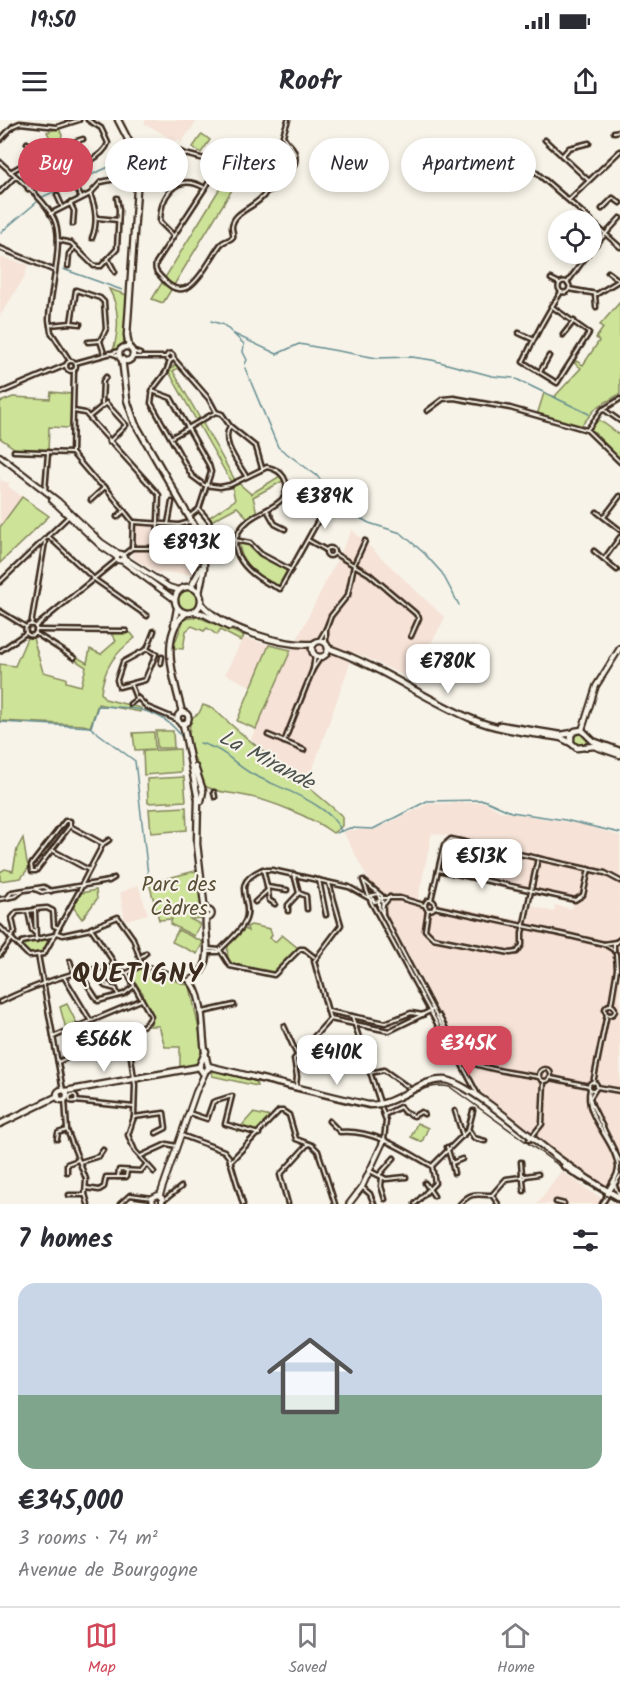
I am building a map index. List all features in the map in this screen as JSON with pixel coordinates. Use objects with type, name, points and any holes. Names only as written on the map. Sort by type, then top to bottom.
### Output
[{"type":"main road","points":[[118,120],[128,138]]},
{"type":"main road","points":[[139,192],[127,335],[125,375],[127,400],[135,423],[203,541],[204,554],[199,593],[201,603],[229,624],[266,637]]},
{"type":"main road","points":[[204,554],[201,572],[191,587],[179,590],[174,599],[177,609],[170,651],[180,716],[185,722],[190,754],[203,791],[199,796],[197,853],[210,951],[202,971],[191,983],[200,1012],[206,1051],[204,1068]]},
{"type":"main road","points":[[191,587],[199,593]]},
{"type":"main road","points":[[195,612],[201,603]]},
{"type":"main road","points":[[177,609],[185,614],[195,612],[238,631],[297,643],[317,643],[371,664],[460,713],[498,728],[561,738],[577,748],[594,746],[620,753]]},
{"type":"main road","points":[[172,633],[185,614]]},
{"type":"main road","points":[[297,643],[316,654]]},
{"type":"main road","points":[[316,654],[317,643]]},
{"type":"main road","points":[[316,654],[327,648]]},
{"type":"main road","points":[[460,713],[513,728],[566,735],[582,730],[596,742],[620,753]]},
{"type":"main road","points":[[180,716],[188,716],[185,722]]},
{"type":"main road","points":[[571,743],[572,733]]},
{"type":"main road","points":[[586,746],[589,737]]},
{"type":"main road","points":[[0,1124],[75,1089],[204,1068],[378,1105],[436,1081],[456,1083],[530,1139]]},
{"type":"main road","points":[[436,1081],[460,1088],[530,1139],[620,1199]]},
{"type":"main road","points":[[58,1096],[58,1092],[65,1093]]},
{"type":"street","points":[[0,140],[13,126],[20,123],[57,127],[79,120]]},
{"type":"street","points":[[88,120],[101,128],[108,144],[103,152],[93,157]]},
{"type":"street","points":[[285,138],[283,135],[288,120]]},
{"type":"street","points":[[614,132],[620,131]]},
{"type":"street","points":[[545,140],[588,180]]},
{"type":"street","points":[[562,156],[569,148],[588,143]]},
{"type":"street","points":[[569,201],[620,151]]},
{"type":"street","points":[[0,162],[18,179]]},
{"type":"street","points":[[10,171],[18,167]]},
{"type":"street","points":[[536,172],[579,210]]},
{"type":"street","points":[[0,192],[15,176]]},
{"type":"street","points":[[51,214],[90,194],[96,185],[105,182]]},
{"type":"street","points":[[173,235],[160,222],[165,196],[172,188],[183,183],[194,183],[200,186]]},
{"type":"street","points":[[31,192],[51,214],[57,229],[50,325],[70,361],[75,363],[106,353],[167,357],[172,354],[209,399],[216,412],[223,415],[230,426],[256,447],[262,468]]},
{"type":"street","points":[[78,192],[81,198]]},
{"type":"street","points":[[201,192],[155,267],[167,285],[184,290],[192,286],[222,242],[233,237],[232,227],[243,210],[257,204],[266,192]]},
{"type":"street","points":[[90,194],[96,218],[92,238]]},
{"type":"street","points":[[57,195],[63,207]]},
{"type":"street","points":[[58,240],[71,243],[96,267],[101,266],[117,249],[117,198]]},
{"type":"street","points":[[602,208],[613,198],[620,203]]},
{"type":"street","points":[[70,203],[74,212],[73,224]]},
{"type":"street","points":[[96,218],[118,220]]},
{"type":"street","points":[[602,237],[620,218]]},
{"type":"street","points":[[617,221],[620,224]]},
{"type":"street","points":[[602,230],[620,247]]},
{"type":"street","points":[[68,266],[69,254],[75,247]]},
{"type":"street","points":[[0,248],[11,250],[19,257],[53,270]]},
{"type":"street","points":[[108,259],[115,272]]},
{"type":"street","points":[[551,279],[560,284],[567,283],[581,264]]},
{"type":"street","points":[[561,292],[566,293],[569,290],[594,293],[610,288],[620,281],[608,272]]},
{"type":"street","points":[[567,283],[569,290]]},
{"type":"street","points":[[551,306],[588,331],[590,336],[557,383],[523,362],[533,339],[551,306],[561,292],[560,284]]},
{"type":"street","points":[[71,323],[76,290],[100,298],[105,305],[106,329],[100,341]]},
{"type":"street","points":[[594,293],[596,307]]},
{"type":"street","points":[[563,335],[574,321]]},
{"type":"street","points":[[50,325],[80,324]]},
{"type":"street","points":[[519,333],[533,339]]},
{"type":"street","points":[[88,342],[100,341]]},
{"type":"street","points":[[100,341],[106,353]]},
{"type":"street","points":[[539,373],[549,356]]},
{"type":"street","points":[[167,357],[170,361]]},
{"type":"street","points":[[174,359],[170,361],[166,372],[152,391],[153,409],[190,473],[206,485],[228,486],[262,468],[271,468],[281,474],[285,480],[286,492],[281,501],[247,522],[238,540],[239,557],[245,569],[276,588],[283,588],[319,520],[319,514],[305,499],[286,492]]},
{"type":"street","points":[[0,393],[66,365],[70,361]]},
{"type":"street","points":[[75,363],[72,453],[95,480],[105,487],[133,522],[132,548]]},
{"type":"street","points":[[66,365],[74,370]]},
{"type":"street","points":[[88,417],[102,404],[103,381],[106,377]]},
{"type":"street","points":[[133,522],[186,524],[199,508],[210,467],[171,398],[152,391]]},
{"type":"street","points":[[427,411],[444,399],[468,399],[510,408],[587,430],[620,462]]},
{"type":"street","points":[[587,430],[603,409],[620,399]]},
{"type":"street","points":[[102,404],[108,405],[126,425],[110,442]]},
{"type":"street","points":[[603,409],[620,421]]},
{"type":"street","points":[[34,629],[132,548],[155,547],[159,494],[88,417],[81,411],[74,411]]},
{"type":"street","points":[[171,438],[216,412]]},
{"type":"street","points":[[230,426],[226,434],[227,441],[246,476]]},
{"type":"street","points":[[15,452],[72,453]]},
{"type":"street","points":[[45,491],[48,453]]},
{"type":"street","points":[[0,458],[45,491],[101,542],[166,590],[174,599]]},
{"type":"street","points":[[0,458],[102,547],[169,587],[179,590]]},
{"type":"street","points":[[91,500],[105,487]]},
{"type":"street","points":[[604,517],[620,496]]},
{"type":"street","points":[[168,524],[172,502]]},
{"type":"street","points":[[199,508],[209,521],[213,536],[250,543],[261,554],[292,571]]},
{"type":"street","points":[[267,510],[275,524],[285,529]]},
{"type":"street","points":[[117,517],[124,511]]},
{"type":"street","points":[[597,512],[620,530]]},
{"type":"street","points":[[69,516],[77,519]]},
{"type":"street","points":[[0,582],[69,516]]},
{"type":"street","points":[[48,536],[94,579],[147,616]]},
{"type":"street","points":[[604,559],[620,537]]},
{"type":"street","points":[[26,633],[31,636],[34,629],[45,540]]},
{"type":"street","points":[[308,540],[326,550],[329,555],[335,554]]},
{"type":"street","points":[[317,643],[331,616],[348,595],[354,565],[365,541]]},
{"type":"street","points":[[326,550],[332,549],[335,554],[369,574],[415,613],[419,618],[411,636]]},
{"type":"street","points":[[594,551],[617,570]]},
{"type":"street","points":[[0,610],[26,627],[34,629],[126,631]]},
{"type":"street","points":[[26,627],[26,633]]},
{"type":"street","points":[[34,629],[74,658]]},
{"type":"street","points":[[326,629],[327,648]]},
{"type":"street","points":[[147,649],[156,654],[146,680],[119,687],[117,680],[123,662],[147,649],[154,631]]},
{"type":"street","points":[[0,651],[26,633]]},
{"type":"street","points":[[582,730],[596,686],[620,648]]},
{"type":"street","points":[[284,742],[316,654]]},
{"type":"street","points":[[312,669],[316,654]]},
{"type":"street","points":[[161,663],[162,657]]},
{"type":"street","points":[[131,685],[136,698]]},
{"type":"street","points":[[130,704],[136,698]]},
{"type":"street","points":[[136,698],[143,700],[147,707],[180,716]]},
{"type":"street","points":[[268,735],[304,750]]},
{"type":"street","points":[[214,792],[215,797]]},
{"type":"street","points":[[70,826],[36,871],[32,871],[31,866],[65,821],[69,821],[70,826],[104,844]]},
{"type":"street","points":[[434,907],[431,900],[444,845],[451,839],[589,869],[609,874],[620,881]]},
{"type":"street","points":[[0,927],[30,956],[45,953],[104,844],[109,840]]},
{"type":"street","points":[[465,876],[472,843]]},
{"type":"street","points":[[52,850],[90,870]]},
{"type":"street","points":[[210,951],[220,950],[245,923],[247,914],[243,896],[244,887],[255,873],[263,869],[329,882],[354,889],[371,898],[390,897],[424,905],[428,910],[425,930],[433,938],[510,953],[517,952],[522,945],[538,858]]},
{"type":"street","points":[[263,869],[269,900],[275,904]]},
{"type":"street","points":[[438,870],[575,900],[580,898],[589,869]]},
{"type":"street","points":[[294,874],[299,893]]},
{"type":"street","points":[[0,899],[16,897],[22,891],[44,887],[51,891],[114,878]]},
{"type":"street","points":[[83,886],[85,879]]},
{"type":"street","points":[[319,880],[326,915]]},
{"type":"street","points":[[432,1010],[379,907],[380,899],[363,880],[371,898],[432,1010],[457,1055],[462,1060],[539,1076],[544,1081],[542,1121],[530,1139]]},
{"type":"street","points":[[314,957],[341,925],[329,882]]},
{"type":"street","points":[[73,887],[77,892]]},
{"type":"street","points":[[268,888],[287,890]]},
{"type":"street","points":[[255,902],[268,888]]},
{"type":"street","points":[[299,893],[306,896],[307,909]]},
{"type":"street","points":[[288,911],[288,905],[299,893]]},
{"type":"street","points":[[371,898],[376,894],[380,899],[383,913],[444,1024],[457,1055]]},
{"type":"street","points":[[382,906],[390,897]]},
{"type":"street","points":[[424,905],[431,900]]},
{"type":"street","points":[[428,910],[434,907],[604,944],[614,950],[618,969]]},
{"type":"street","points":[[0,955],[15,932],[12,918],[17,912],[49,908],[53,912],[54,926],[59,928]]},
{"type":"street","points":[[28,910],[36,940]]},
{"type":"street","points":[[35,910],[38,930],[35,933]]},
{"type":"street","points":[[8,944],[47,938],[57,933],[63,935],[91,929],[94,925],[120,917],[134,938],[142,965],[191,983]]},
{"type":"street","points":[[91,929],[113,961],[113,967]]},
{"type":"street","points":[[47,938],[50,944]]},
{"type":"street","points":[[604,944],[620,939]]},
{"type":"street","points":[[20,946],[22,942]]},
{"type":"street","points":[[614,950],[616,942]]},
{"type":"street","points":[[220,950],[230,966],[270,976],[277,974],[300,949],[304,949],[314,957],[330,1019]]},
{"type":"street","points":[[140,960],[146,953]]},
{"type":"street","points":[[616,954],[620,957]]},
{"type":"street","points":[[38,955],[65,1093],[67,1130],[86,1179],[85,1195],[88,1204]]},
{"type":"street","points":[[70,961],[74,974]]},
{"type":"street","points":[[614,1012],[611,1005],[620,964]]},
{"type":"street","points":[[127,974],[142,965]]},
{"type":"street","points":[[0,1002],[43,983],[74,974],[113,967],[127,974],[151,1017],[148,1023],[128,1037],[134,1079],[134,1117],[128,1137],[146,1165],[154,1172]]},
{"type":"street","points":[[84,972],[85,981],[97,1000],[103,1001],[118,996],[134,986]]},
{"type":"street","points":[[64,977],[90,1020]]},
{"type":"street","points":[[110,986],[116,988],[118,996]]},
{"type":"street","points":[[53,1037],[141,1000]]},
{"type":"street","points":[[200,1012],[234,1005]]},
{"type":"street","points":[[609,1193],[619,1170],[616,1158],[589,1105],[590,1088],[594,1083],[607,1014],[605,1008],[611,1005]]},
{"type":"street","points":[[330,1019],[389,1031],[432,1010]]},
{"type":"street","points":[[328,1011],[390,1023],[411,1013],[423,1015]]},
{"type":"street","points":[[607,1014],[620,1013]]},
{"type":"street","points":[[349,1204],[362,1187],[387,1129],[352,1016]]},
{"type":"street","points":[[296,1087],[297,1077],[294,1063],[297,1055],[330,1019]]},
{"type":"street","points":[[284,1026],[297,1055]]},
{"type":"street","points":[[58,1062],[99,1044]]},
{"type":"street","points":[[462,1060],[462,1065],[481,1100]]},
{"type":"street","points":[[120,1204],[130,1196],[153,1201],[160,1196],[204,1068]]},
{"type":"street","points":[[539,1076],[542,1070],[547,1069],[551,1072],[551,1078]]},
{"type":"street","points":[[370,1072],[384,1070],[408,1087]]},
{"type":"street","points":[[544,1081],[551,1078],[590,1088],[620,1091]]},
{"type":"street","points":[[594,1083],[596,1088]]},
{"type":"street","points":[[596,1088],[590,1098],[592,1105],[620,1162]]},
{"type":"street","points":[[189,1113],[207,1119],[213,1102],[232,1096],[224,1122],[226,1126],[259,1134]]},
{"type":"street","points":[[75,1101],[134,1107]]},
{"type":"street","points":[[384,1115],[400,1107],[404,1112],[414,1116],[421,1112],[424,1114]]},
{"type":"street","points":[[230,1162],[279,1112],[283,1111],[289,1115],[296,1139],[318,1151],[335,1204]]},
{"type":"street","points":[[455,1111],[463,1136]]},
{"type":"street","points":[[432,1166],[468,1130],[473,1111]]},
{"type":"street","points":[[134,1117],[164,1113],[165,1129],[156,1133]]},
{"type":"street","points":[[329,1121],[340,1132],[384,1140],[432,1166],[436,1181],[415,1204]]},
{"type":"street","points":[[57,1139],[58,1133],[67,1130]]},
{"type":"street","points":[[468,1130],[474,1138],[485,1141]]},
{"type":"street","points":[[181,1135],[224,1151],[230,1162],[243,1204]]},
{"type":"street","points":[[141,1156],[167,1144],[177,1146]]},
{"type":"street","points":[[288,1204],[280,1175],[308,1144]]},
{"type":"street","points":[[448,1149],[454,1173]]},
{"type":"street","points":[[67,1172],[67,1164],[99,1156],[103,1150]]},
{"type":"street","points":[[385,1199],[380,1176],[394,1158]]},
{"type":"street","points":[[452,1163],[462,1159]]},
{"type":"street","points":[[521,1162],[524,1191]]},
{"type":"street","points":[[118,1177],[118,1170],[141,1172],[146,1165]]},
{"type":"street","points":[[86,1188],[99,1190],[104,1186],[106,1177],[126,1177],[127,1170]]},
{"type":"street","points":[[370,1171],[389,1179],[406,1177]]},
{"type":"street","points":[[492,1195],[504,1180],[538,1174]]},
{"type":"street","points":[[602,1204],[620,1176]]},
{"type":"street","points":[[425,1183],[434,1196]]},
{"type":"street","points":[[615,1186],[620,1199]]},
{"type":"street","points":[[160,1196],[163,1202],[181,1187]]},
{"type":"street","points":[[362,1187],[370,1194],[374,1204]]},
{"type":"street","points":[[460,1204],[472,1193],[492,1195]]},
{"type":"street","points":[[69,1195],[85,1195]]},
{"type":"street","points":[[492,1195],[498,1204]]},
{"type":"street","points":[[556,1202],[564,1204]]},
{"type":"shaded area","points":[[146,120],[198,120],[184,138],[170,138],[144,123]]},
{"type":"shaded area","points":[[0,257],[28,265],[24,278],[0,316]]},
{"type":"shaded area","points":[[0,476],[1,481],[10,483],[8,486],[22,497],[0,527]]},
{"type":"shaded area","points":[[135,523],[188,527],[199,541],[196,575],[156,572],[132,557]]},
{"type":"shaded area","points":[[352,530],[445,618],[411,679],[354,652],[308,782],[287,770],[251,739],[295,643]]},
{"type":"shaded area","points":[[243,638],[270,645],[250,686],[225,674]]},
{"type":"shaded area","points":[[484,802],[500,811],[585,825],[620,836],[620,1197],[552,1154],[489,1106],[343,832],[374,830],[428,804]],"holes":[[[432,833],[459,838],[457,849],[480,855],[475,877],[574,899],[572,909],[555,905],[554,912],[532,906],[528,922],[418,899]]]},
{"type":"shaded area","points":[[138,885],[148,914],[125,920],[120,893]]},
{"type":"shaded area","points":[[561,1171],[612,1204],[565,1204],[556,1198],[551,1204],[537,1204]]},
{"type":"green space","points":[[59,128],[62,135],[61,138],[50,138],[47,132]]},
{"type":"green space","points":[[202,134],[207,138],[200,138],[200,152],[193,147]]},
{"type":"green space","points":[[218,192],[231,192],[163,303],[152,299]]},
{"type":"green space","points":[[109,289],[127,295],[123,345],[113,351],[117,319],[113,296]]},
{"type":"green space","points":[[620,302],[620,394],[597,407],[581,426],[537,415],[544,393],[556,397],[581,368],[574,363],[576,361],[583,365],[599,341],[596,338],[603,328],[600,325]]},
{"type":"green space","points":[[176,363],[180,367],[173,371],[235,480],[251,494],[280,476],[283,481],[253,497],[257,513],[248,518],[237,507],[211,521],[208,518],[235,500],[231,482],[169,372]]},
{"type":"green space","points":[[51,392],[72,394],[70,428],[49,427],[48,452],[17,450],[0,438],[0,402],[13,397],[50,399]]},
{"type":"green space","points":[[598,419],[620,435],[620,460],[590,431]]},
{"type":"green space","points":[[22,497],[49,516],[0,563],[0,527]]},
{"type":"green space","points":[[240,542],[251,545],[258,555],[287,571],[281,586],[266,582],[253,572],[243,558]]},
{"type":"green space","points":[[188,589],[196,593],[200,601],[196,609],[188,613],[180,609],[176,601],[180,593]]},
{"type":"green space","points":[[198,617],[244,636],[241,641],[220,630],[217,635],[207,628],[204,631],[192,626],[186,631],[183,649],[173,648],[184,619]]},
{"type":"green space","points":[[131,633],[135,638],[112,661],[101,693],[105,699],[141,708],[140,712],[98,704],[90,727],[0,721],[0,664],[15,666],[27,638],[33,638],[43,672],[66,678],[66,682],[81,686],[86,667],[75,660],[77,657],[87,663],[90,649],[101,654],[116,641],[111,634]]},
{"type":"green space","points":[[269,645],[291,650],[256,729],[237,721]]},
{"type":"green space","points":[[203,705],[214,709],[326,802],[342,816],[342,826],[333,833],[302,815],[276,805],[205,786],[189,739],[190,719],[199,713]]},
{"type":"green space","points":[[156,731],[173,731],[174,748],[157,748]]},
{"type":"green space","points":[[154,732],[155,749],[135,750],[133,733]]},
{"type":"green space","points":[[577,732],[583,732],[587,739],[583,746],[577,746],[573,742],[573,736]]},
{"type":"green space","points":[[180,749],[181,772],[144,775],[143,751]]},
{"type":"green space","points":[[184,777],[186,801],[148,803],[147,779]]},
{"type":"green space","points":[[186,807],[187,830],[151,833],[149,809]]},
{"type":"green space","points":[[23,838],[27,863],[30,866],[21,878],[0,881],[0,872],[5,869],[13,871],[17,849]]},
{"type":"green space","name":"Parc des Cèdres","points":[[199,870],[203,918],[190,919],[200,924],[194,936],[170,924],[172,919],[159,920],[149,883]]},
{"type":"green space","points":[[96,890],[97,899],[82,919],[73,907],[81,893]]},
{"type":"green space","points":[[251,925],[270,929],[272,935],[270,938],[275,942],[282,935],[298,948],[277,971],[270,973],[229,962],[227,949],[229,945],[245,929],[248,931],[247,927]]},
{"type":"green space","points":[[178,930],[203,942],[197,954],[172,942]]},
{"type":"green space","points":[[47,939],[50,942],[45,953],[30,956],[21,947],[23,943]]},
{"type":"green space","points":[[140,968],[190,986],[202,1044],[200,1058],[194,1066],[180,1069],[180,1047],[165,1047],[159,1026],[150,1026],[153,1017],[145,1004],[143,993],[131,978],[132,974]]},
{"type":"green space","points":[[67,1004],[77,1024],[66,1029],[60,1007]]},
{"type":"green space","points":[[213,1070],[255,1079],[257,1086],[212,1076]]},
{"type":"green space","points":[[253,1113],[271,1117],[254,1135],[237,1131]]},
{"type":"green space","points":[[417,1123],[428,1128],[422,1142],[411,1137]]},
{"type":"waterway","points":[[40,198],[105,169]]},
{"type":"waterway","points":[[0,233],[37,202]]},
{"type":"waterway","points":[[63,269],[122,290]]},
{"type":"waterway","points":[[211,321],[224,325],[244,344],[243,352],[247,360],[245,364]]},
{"type":"waterway","points":[[234,334],[277,354],[299,344],[377,358],[412,357],[432,360],[492,376],[513,378]]},
{"type":"waterway","points":[[245,368],[278,447],[316,475],[355,515],[369,523],[401,533],[424,553],[442,573],[459,605]]},
{"type":"waterway","points":[[516,379],[589,414]]},
{"type":"waterway","name":"La Mirande","points":[[0,722],[91,727],[98,706],[123,707],[156,715],[166,721],[183,739]]},
{"type":"waterway","points":[[91,728],[135,761],[148,875]]},
{"type":"waterway","name":"La Mirande","points":[[200,743],[223,753],[252,774],[315,804],[335,821],[341,831]]},
{"type":"waterway","points":[[336,833],[350,828],[373,829],[427,801],[484,800],[511,812],[565,820],[620,833]]},
{"type":"tram line","points":[[223,1073],[370,1108],[391,1104],[429,1087],[450,1087],[575,1177],[620,1204]]},
{"type":"district","name":"QUETIGNY","points":[[138,974]]}]
